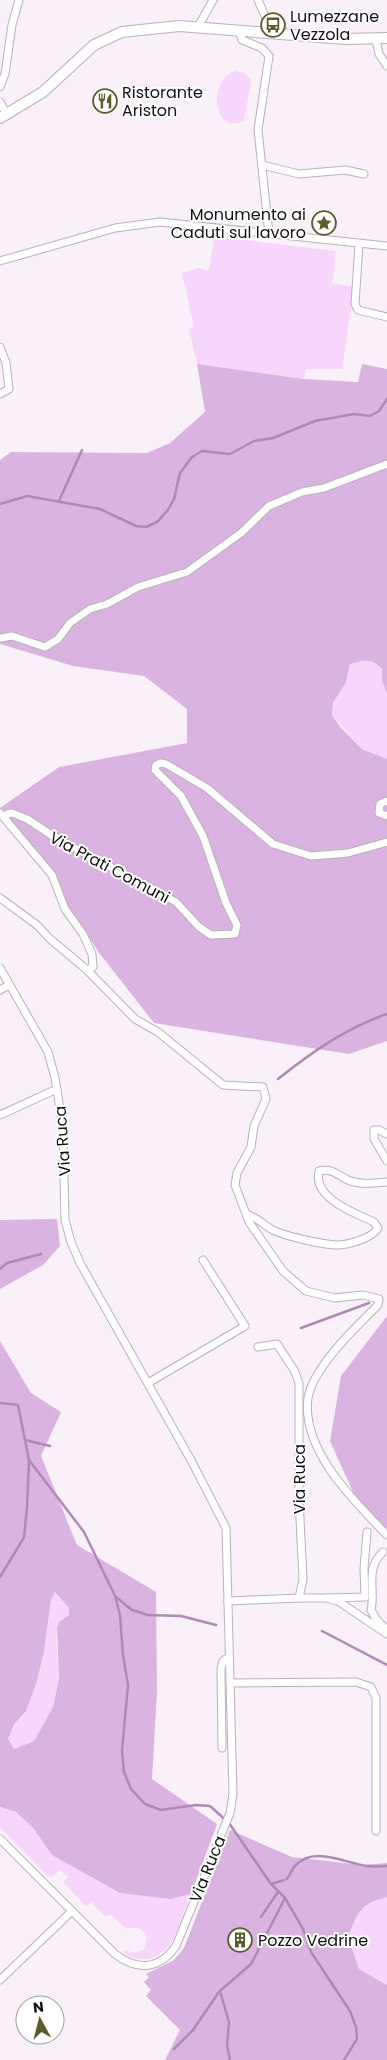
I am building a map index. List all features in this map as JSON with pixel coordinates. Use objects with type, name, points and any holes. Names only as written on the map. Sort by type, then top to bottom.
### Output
[{"type":"main road","points":[[3,116],[43,92],[94,45],[107,37],[122,32],[144,28],[198,27],[376,40],[387,38]]},
{"type":"street","points":[[0,87],[5,74],[12,25],[19,0]]},
{"type":"street","points":[[198,27],[213,0]]},
{"type":"street","points":[[258,0],[272,32]]},
{"type":"street","points":[[239,30],[242,40],[262,48],[269,56],[258,130],[269,234]]},
{"type":"street","points":[[376,40],[379,54],[387,66]]},
{"type":"street","points":[[0,102],[3,116]]},
{"type":"street","points":[[262,165],[299,174],[345,170],[364,174]]},
{"type":"street","points":[[0,261],[115,228],[175,222],[359,245],[387,246]]},
{"type":"street","points":[[359,245],[355,304],[358,310],[387,317]]},
{"type":"street","points":[[0,347],[6,363],[9,389],[1,394]]},
{"type":"street","points":[[0,638],[12,636],[45,646],[58,639],[70,623],[90,609],[107,604],[138,587],[188,572],[241,533],[269,506],[302,492],[324,488],[387,464]]},
{"type":"street","name":"Via Prati Comuni","points":[[2,816],[12,813],[26,819],[56,838],[176,902],[199,927],[211,935],[218,936],[235,934],[237,925],[226,903],[204,836],[180,796],[155,770],[156,765],[166,764],[207,788],[250,827],[280,847],[311,856],[348,853],[387,842]]},
{"type":"street","points":[[387,801],[380,804],[378,809],[379,814],[387,816]]},
{"type":"street","points":[[2,816],[52,875],[65,909],[83,934],[92,954],[93,967],[87,970]]},
{"type":"street","points":[[0,898],[37,925],[49,938],[87,970],[135,1019],[158,1032],[223,1085],[262,1086],[266,1099],[254,1126],[251,1147],[238,1173],[235,1186],[249,1222],[283,1271],[306,1290],[335,1298],[363,1295],[378,1299],[378,1305],[348,1334],[318,1375],[308,1397],[308,1420],[315,1442],[344,1491],[387,1535]]},
{"type":"street","name":"Via Ruca","points":[[0,968],[48,1052],[57,1089],[63,1128],[65,1220],[71,1242],[80,1263],[148,1383],[226,1528],[234,1794],[230,1813],[176,1946],[162,1961],[151,1965],[139,1966],[128,1964],[71,1912],[0,1839]]},
{"type":"street","points":[[0,990],[9,985]]},
{"type":"street","name":"Via Ruca","points":[[0,1115],[57,1089]]},
{"type":"street","points":[[387,1134],[374,1130],[374,1139],[387,1161]]},
{"type":"street","points":[[247,1214],[253,1216],[272,1230],[287,1236],[336,1245],[346,1243],[371,1234],[378,1228],[374,1222],[328,1197],[320,1184],[319,1171],[336,1172],[348,1180],[368,1184],[387,1182]]},
{"type":"street","points":[[148,1383],[245,1326],[203,1260]]},
{"type":"street","name":"Via Ruca","points":[[258,1347],[277,1344],[294,1370],[299,1383],[299,1499],[303,1579],[299,1598]]},
{"type":"street","points":[[228,1601],[366,1597],[364,1568],[367,1532]]},
{"type":"street","points":[[382,1552],[376,1558],[370,1575],[374,1596],[371,1610],[376,1619],[387,1630]]},
{"type":"street","points":[[327,1598],[358,1614],[387,1634]]},
{"type":"street","name":"Via Ruca","points":[[222,1748],[221,1669],[223,1661],[229,1657]]},
{"type":"street","points":[[230,1683],[356,1682],[371,1687],[376,1698],[376,1832]]},
{"type":"street","points":[[0,1980],[71,1912]]},
{"type":"shaded area","points":[[236,71],[244,73],[251,80],[244,120],[234,123],[226,121],[221,115],[217,95],[220,85],[226,76]]},
{"type":"shaded area","points":[[214,236],[336,251],[332,283],[354,287],[342,369],[306,369],[304,379],[197,364],[189,329],[194,327],[182,273],[199,268],[209,271]]},
{"type":"shaded area","points":[[197,364],[304,379],[358,382],[362,364],[387,369],[387,693],[382,681],[382,669],[378,665],[367,661],[350,664],[346,682],[333,703],[332,715],[341,728],[362,749],[387,759],[387,1041],[349,1054],[154,1023],[100,954],[37,859],[0,814],[0,808],[59,767],[187,743],[187,709],[144,676],[73,666],[0,644],[0,460],[11,452],[147,453],[170,443],[205,412]]},
{"type":"shaded area","points":[[364,659],[376,662],[382,669],[382,681],[387,693],[387,759],[362,749],[332,715],[333,703],[346,682],[350,664]]},
{"type":"shaded area","points":[[57,1219],[60,1246],[43,1265],[0,1289],[0,1220]]},
{"type":"shaded area","points":[[387,1316],[387,1539],[358,1503],[330,1441],[341,1376]]},
{"type":"shaded area","points":[[0,1341],[31,1393],[61,1412],[41,1456],[77,1545],[156,1592],[157,1691],[152,1779],[217,1824],[191,1894],[171,1899],[120,1893],[52,1855],[33,1828],[16,1812],[0,1807]],"holes":[[[55,1592],[69,1608],[69,1615],[59,1622],[57,1628],[59,1678],[53,1707],[34,1741],[14,1749],[8,1739],[14,1724],[26,1711],[37,1681],[44,1651],[51,1600]]]},
{"type":"shaded area","points":[[54,1592],[69,1608],[69,1615],[59,1622],[56,1636],[59,1678],[53,1707],[34,1741],[14,1749],[8,1739],[14,1724],[26,1711],[37,1681]]},
{"type":"shaded area","points":[[0,1807],[16,1812],[33,1828],[52,1855],[171,1899],[191,1894],[170,1944],[163,1952],[154,1957],[138,1959],[125,1954],[123,1952],[125,1950],[135,1953],[144,1949],[147,1937],[143,1932],[136,1928],[127,1929],[110,1914],[106,1917],[91,1902],[86,1906],[63,1882],[68,1877],[60,1870],[50,1878],[0,1827]]},
{"type":"shaded area","points":[[230,1830],[292,1857],[362,1865],[387,1863],[387,1897],[378,1899],[361,1911],[348,1937],[359,1969],[387,1985],[387,2060],[165,2060],[180,2030],[146,1996],[151,1990],[144,1982],[149,1977],[146,1974],[174,1960],[184,1948]]},
{"type":"shaded area","points":[[387,1897],[387,1985],[359,1969],[348,1937],[362,1911],[371,1903]]},
{"type":"waterway","points":[[0,504],[27,496],[100,509],[136,526],[146,527],[157,522],[168,510],[174,499],[180,473],[192,457],[202,451],[230,454],[254,441],[273,438],[315,421],[354,414],[370,416],[379,411],[387,399]]},
{"type":"waterway","points":[[59,501],[82,450]]},
{"type":"waterway","points":[[278,1079],[304,1059],[343,1034],[387,1014]]},
{"type":"waterway","points":[[0,1269],[7,1263],[41,1254]]},
{"type":"waterway","points":[[301,1328],[369,1303]]},
{"type":"waterway","points":[[0,1403],[18,1405],[29,1460],[84,1532],[115,1596],[120,1615],[123,1655],[128,1685],[122,1751],[124,1772],[131,1789],[145,1804],[161,1810],[196,1805],[210,1806],[229,1823],[271,1884],[285,1898],[303,1929],[311,1952],[350,2011],[356,2027],[357,2039],[344,2060]]},
{"type":"waterway","points":[[25,1440],[50,1446]]},
{"type":"waterway","points":[[24,1538],[29,1460]]},
{"type":"waterway","points":[[0,1577],[23,1539]]},
{"type":"waterway","points":[[116,1597],[132,1610],[148,1615],[181,1616],[216,1625]]},
{"type":"waterway","points":[[322,1631],[387,1665]]},
{"type":"waterway","points":[[287,1879],[295,1866],[302,1860],[311,1857],[330,1857],[369,1866],[387,1866]]},
{"type":"waterway","points":[[271,1884],[284,1880]]},
{"type":"waterway","points":[[261,1917],[278,1892]]},
{"type":"waterway","points":[[230,2060],[227,2045],[229,2022],[220,1991],[251,1964],[285,1898]]},
{"type":"waterway","points":[[174,2049],[193,2030],[219,1992]]},
{"type":"place","name":"Lumezzane Vezzola","points":[[273,25]]},
{"type":"place","name":"Ristorante Ariston","points":[[105,101]]},
{"type":"place","name":"Monumento ai Caduti sul lavoro","points":[[324,223]]},
{"type":"place","name":"Pozzo Vedrine","points":[[240,1940]]}]
